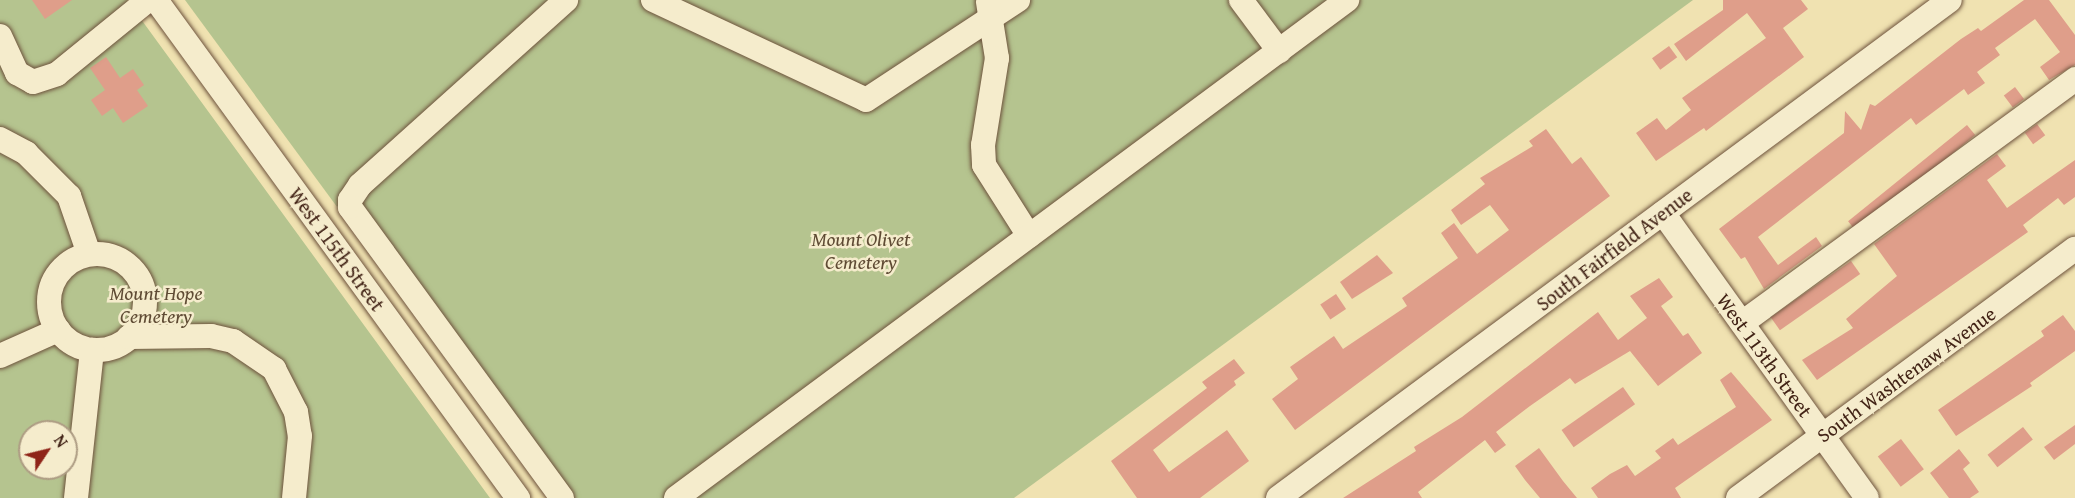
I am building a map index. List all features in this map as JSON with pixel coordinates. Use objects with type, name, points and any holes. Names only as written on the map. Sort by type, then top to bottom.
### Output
[{"type":"street","points":[[0,36],[17,73],[33,82],[57,74],[148,0]]},
{"type":"street","name":"West 115th Street","points":[[156,0],[519,498]]},
{"type":"street","points":[[562,498],[350,207],[350,200],[360,185],[566,0]]},
{"type":"street","points":[[652,0],[866,100],[989,9],[1018,0]]},
{"type":"street","points":[[1241,0],[1279,51]]},
{"type":"street","points":[[676,498],[1347,0]]},
{"type":"street","name":"South Fairfield Avenue","points":[[1278,498],[1950,0]]},
{"type":"street","points":[[989,9],[997,58],[983,145],[984,165],[1029,236]]},
{"type":"street","points":[[1742,323],[2075,79]]},
{"type":"street","points":[[0,139],[26,153],[69,196],[89,254]]},
{"type":"street","name":"West 113th Street","points":[[1663,213],[1868,498]]},
{"type":"street","name":"South Washtenaw Avenue","points":[[1738,498],[2075,249]]},
{"type":"street","points":[[129,337],[144,311],[140,281],[119,259],[89,254],[67,264],[52,283],[49,299],[58,330],[67,340],[92,350],[129,337],[211,336],[233,342],[273,369],[296,412],[300,436],[294,498]]},
{"type":"street","points":[[0,356],[58,330]]},
{"type":"street","points":[[76,498],[92,350]]},
{"type":"green space","name":"Mount Hope Cemetery","points":[[0,0],[127,0],[490,498],[0,498]]},
{"type":"green space","name":"Mount Olivet Cemetery","points":[[185,0],[1693,0],[1014,498],[551,498]]},
{"type":"building","points":[[32,0],[72,0],[45,19]]},
{"type":"building","points":[[1723,0],[1801,0],[1808,9],[1783,28],[1804,57],[1706,131],[1704,128],[1656,161],[1636,133],[1657,118],[1666,130],[1691,110],[1682,98],[1766,38],[1747,13],[1686,61],[1674,44],[1723,10]]},
{"type":"building","points":[[2024,0],[2049,0],[2075,35],[2075,65],[2049,80],[2040,67],[2060,52],[2035,19],[1995,48],[2000,55],[1977,72],[1985,83],[1968,95],[1964,89],[1916,125],[1911,118],[1758,237],[1778,265],[1816,237],[1822,246],[1764,289],[1745,257],[1741,259],[1719,229],[1844,133],[1845,111],[1861,130],[1870,104],[1875,106],[1961,39],[1978,28],[1981,31]]},
{"type":"building","points":[[1669,46],[1677,57],[1660,70],[1652,58]]},
{"type":"building","points":[[106,57],[120,78],[133,69],[144,85],[137,90],[148,106],[123,123],[113,108],[102,116],[91,100],[105,90],[90,68]]},
{"type":"building","points":[[2015,87],[2024,99],[2013,107],[2004,95]]},
{"type":"building","points":[[2037,124],[2045,135],[2033,144],[2025,133]]},
{"type":"building","points":[[1967,125],[1975,135],[1856,231],[1848,221]]},
{"type":"building","points":[[1546,129],[1572,164],[1581,157],[1610,196],[1295,430],[1272,399],[1298,379],[1290,367],[1334,336],[1343,349],[1407,306],[1402,298],[1458,258],[1441,233],[1454,223],[1477,254],[1509,230],[1490,205],[1461,225],[1451,210],[1485,184],[1480,178],[1533,146],[1529,141]]},
{"type":"building","points":[[1997,154],[2006,166],[1987,180],[2007,208],[2075,160],[2075,197],[2064,205],[2058,198],[2023,225],[2028,232],[1817,380],[1802,360],[1853,328],[1846,319],[1897,276],[1874,244]]},
{"type":"building","points":[[1377,255],[1393,273],[1352,299],[1340,282]]},
{"type":"building","points":[[1851,261],[1860,274],[1780,330],[1771,317]]},
{"type":"building","points":[[1659,278],[1673,297],[1661,306],[1683,336],[1688,333],[1702,353],[1658,386],[1630,351],[1575,384],[1570,378],[1530,406],[1496,432],[1506,445],[1495,453],[1485,440],[1418,492],[1422,498],[1343,498],[1416,451],[1414,447],[1462,417],[1598,312],[1618,340],[1647,318],[1630,296]]},
{"type":"building","points":[[1336,294],[1346,309],[1330,320],[1320,305]]},
{"type":"building","points":[[2063,315],[2075,331],[2075,351],[2030,383],[2032,386],[1956,436],[1938,410],[2044,336],[2041,331]]},
{"type":"building","points":[[1234,359],[1245,373],[1234,381],[1236,385],[1153,450],[1169,472],[1227,430],[1249,461],[1200,498],[1137,498],[1111,461],[1207,388],[1202,382]]},
{"type":"building","points":[[1731,372],[1772,420],[1675,488],[1681,498],[1598,498],[1591,488],[1610,474],[1627,465],[1635,476],[1661,458],[1655,451],[1673,438],[1678,445],[1736,407],[1720,380]]},
{"type":"building","points":[[1623,387],[1635,404],[1574,447],[1562,430]]},
{"type":"building","points":[[2075,425],[2075,444],[2054,460],[2044,447]]},
{"type":"building","points":[[2023,427],[2033,440],[1997,467],[1988,455]]},
{"type":"building","points":[[1901,439],[1924,469],[1901,487],[1878,456]]},
{"type":"building","points":[[1539,448],[1577,498],[1540,498],[1525,480],[1515,466]]},
{"type":"building","points":[[1959,449],[1970,463],[1963,469],[1979,492],[1970,498],[1949,498],[1930,473]]}]
